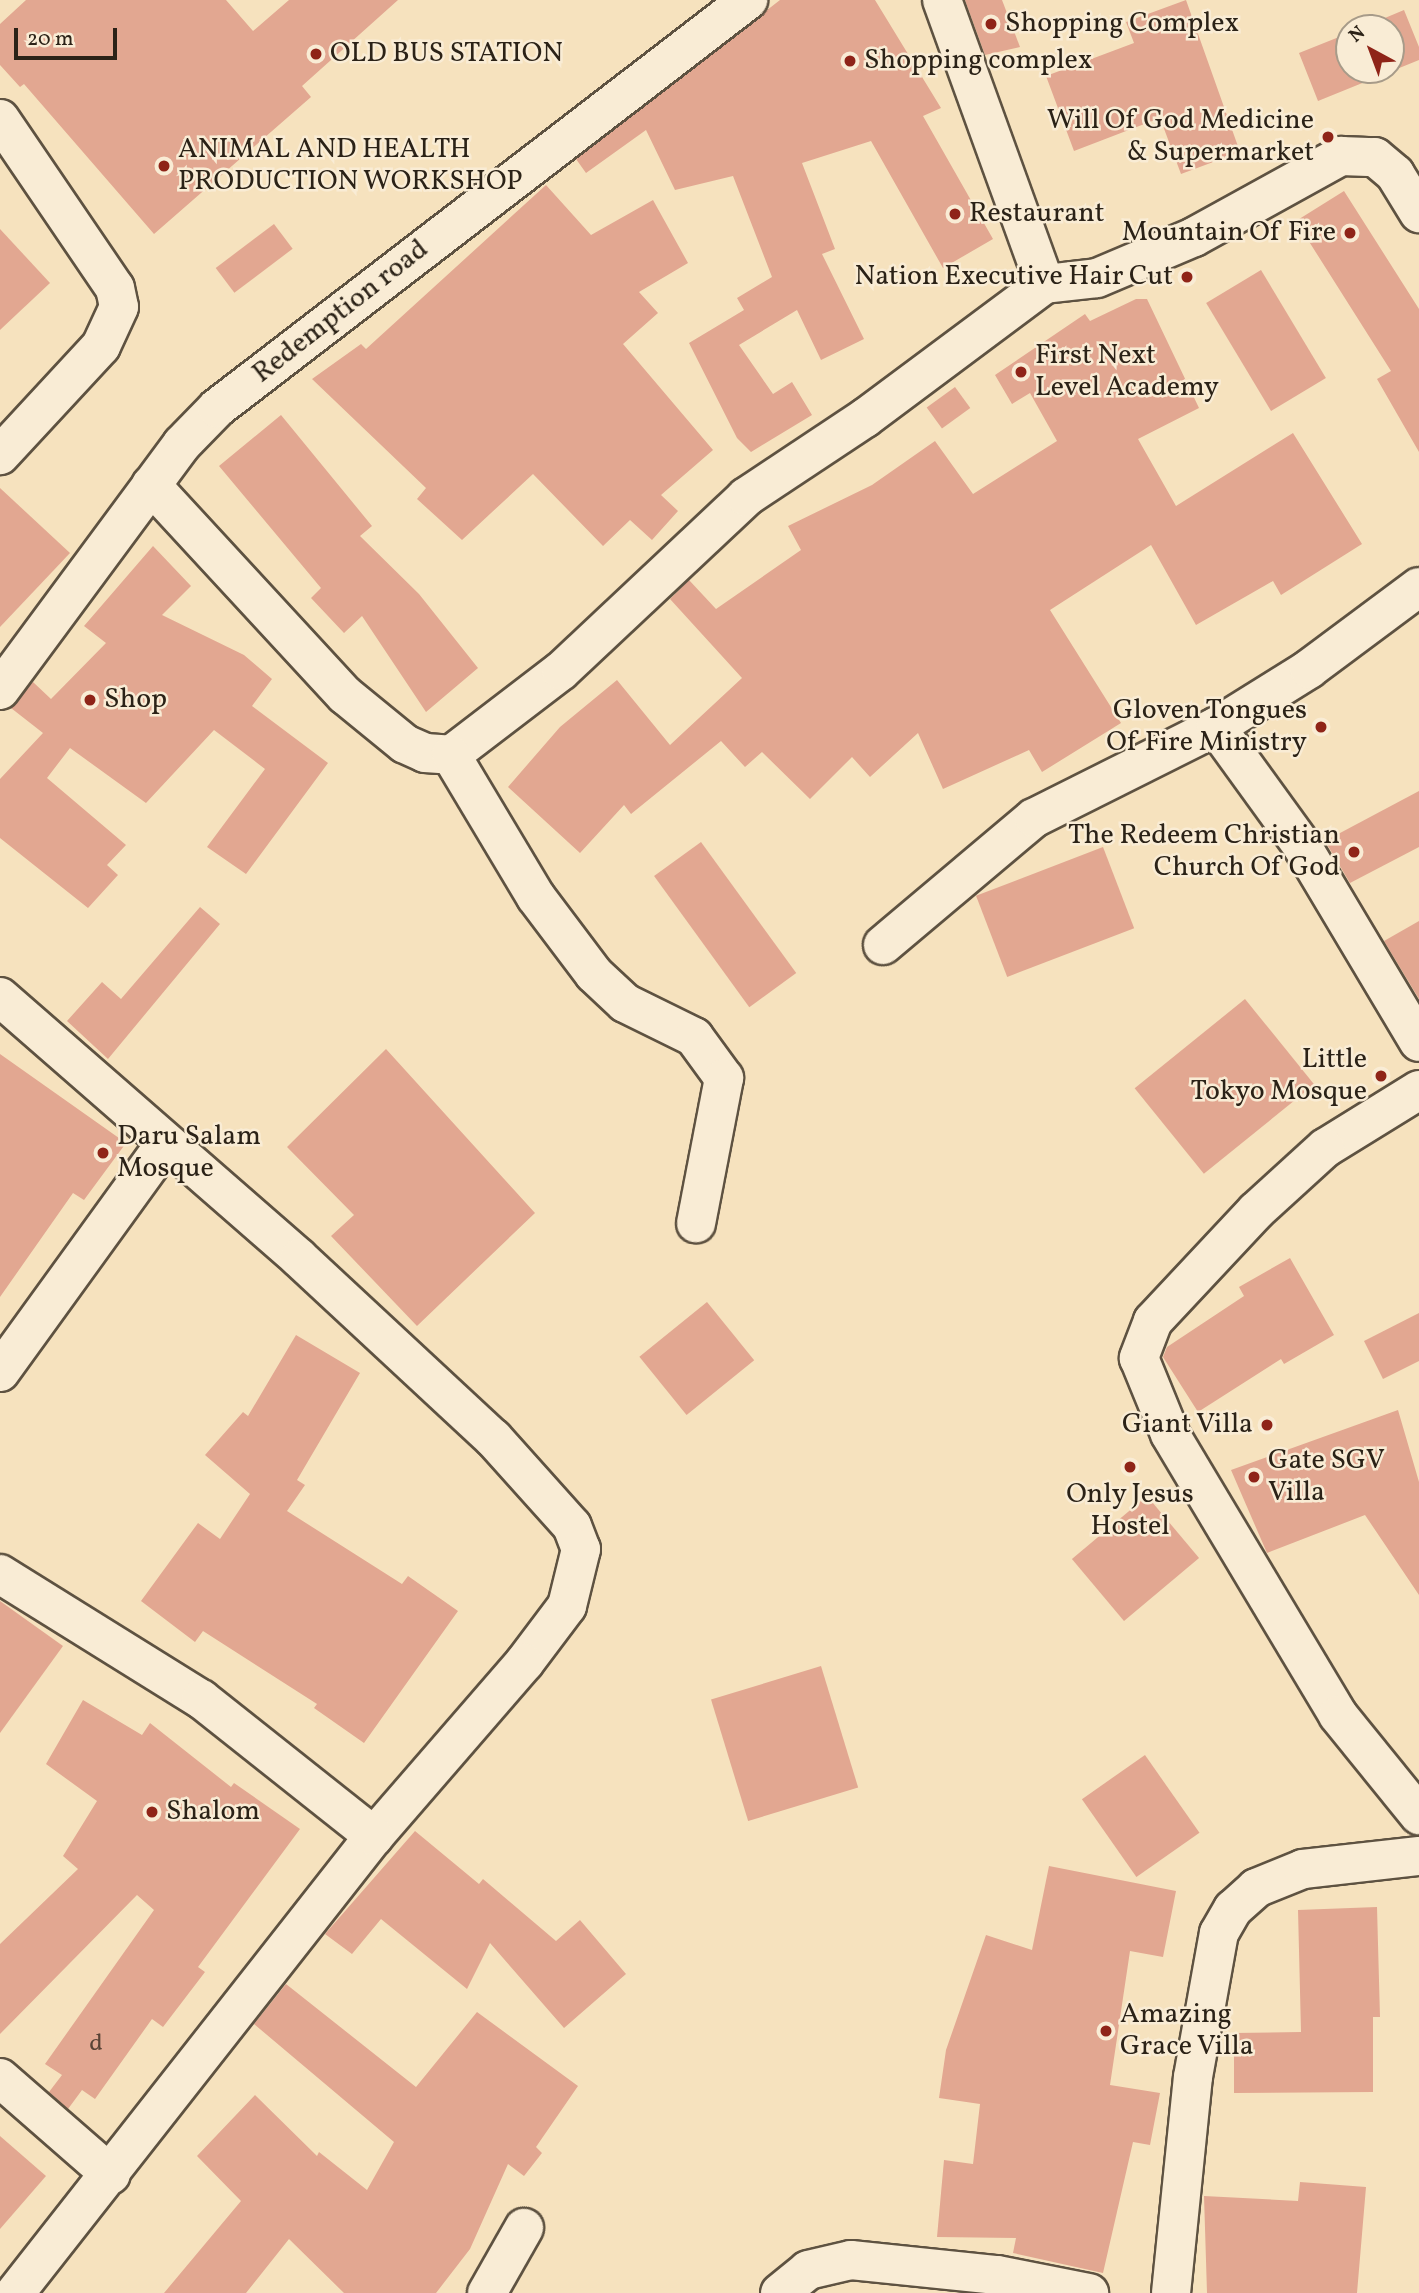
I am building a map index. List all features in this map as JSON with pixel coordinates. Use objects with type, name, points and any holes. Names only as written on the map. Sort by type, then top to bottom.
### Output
[{"type":"street","name":"Redemption road","points":[[0,690],[151,485],[217,408],[748,0]]},
{"type":"street","points":[[942,0],[1045,284]]},
{"type":"street","points":[[0,119],[115,288],[119,307],[101,346],[0,455]]},
{"type":"street","points":[[151,485],[345,695],[405,744],[425,753],[451,755],[561,671],[746,497],[865,418],[1045,284],[1097,278],[1194,237],[1341,156],[1375,157],[1395,173],[1419,213]]},
{"type":"street","points":[[883,945],[1034,818],[1216,727],[1309,669],[1419,587]]},
{"type":"street","points":[[1216,727],[1302,846],[1419,1042]]},
{"type":"street","points":[[451,755],[536,897],[594,974],[625,1003],[694,1037],[720,1069],[726,1087],[696,1223]]},
{"type":"street","points":[[0,997],[165,1144],[299,1258],[493,1438],[572,1526],[581,1549],[567,1605],[524,1663],[373,1836],[111,2175],[15,2293]]},
{"type":"street","points":[[1419,1090],[1325,1148],[1256,1212],[1153,1321],[1139,1358],[1170,1434],[1338,1715],[1419,1815]]},
{"type":"street","points":[[0,1372],[165,1144]]},
{"type":"street","points":[[0,1574],[201,1699],[373,1836]]},
{"type":"street","points":[[1171,2293],[1194,2077],[1219,1933],[1233,1909],[1256,1888],[1303,1870],[1419,1856]]},
{"type":"street","points":[[0,2078],[111,2175]]},
{"type":"street","points":[[487,2293],[524,2228]]},
{"type":"street","points":[[780,2293],[808,2270],[851,2260],[997,2275],[1089,2293]]},
{"type":"building","name":"ANIMAL AND HEALTH PRODUCTION WORKSHOP","points":[[26,0],[226,0],[253,31],[289,0],[398,0],[302,86],[311,97],[154,234],[24,84],[20,87],[0,65],[0,24]]},
{"type":"building","points":[[780,0],[875,0],[941,108],[923,116],[993,239],[943,268],[871,141],[802,163],[835,249],[822,254],[864,339],[821,360],[797,310],[739,345],[773,394],[792,382],[812,415],[751,452],[737,438],[689,343],[744,310],[737,298],[772,277],[733,176],[675,190],[646,130],[586,173],[576,159]]},
{"type":"building","name":"Shopping Complex","points":[[965,0],[1002,0],[1020,47],[985,55]]},
{"type":"building","points":[[1186,0],[1240,152],[1181,174],[1160,118],[1074,151],[1046,76],[1134,43],[1126,22]]},
{"type":"building","points":[[1404,10],[1419,47],[1419,60],[1405,66],[1405,14],[1394,14]]},
{"type":"building","points":[[1335,39],[1335,84],[1360,84],[1318,101],[1299,53]]},
{"type":"building","points":[[546,185],[591,235],[653,200],[688,263],[639,292],[658,313],[623,344],[713,450],[661,495],[678,511],[652,540],[630,520],[603,546],[533,474],[462,540],[417,499],[426,488],[312,379],[361,344],[366,349]]},
{"type":"building","points":[[1344,191],[1419,309],[1419,452],[1377,379],[1391,371],[1296,221]]},
{"type":"building","points":[[274,224],[293,249],[234,293],[216,268]]},
{"type":"building","points":[[0,229],[50,283],[0,330]]},
{"type":"building","points":[[1261,270],[1326,378],[1271,411],[1206,303]]},
{"type":"building","points":[[1136,299],[1147,299],[1199,408],[1138,439],[1176,506],[1293,433],[1362,544],[1281,595],[1273,581],[1196,625],[1151,545],[1050,610],[1121,723],[1042,772],[1029,750],[943,789],[918,733],[870,777],[852,757],[810,799],[762,752],[745,767],[721,741],[631,814],[624,805],[580,853],[508,787],[560,727],[617,680],[670,745],[742,678],[670,599],[689,580],[716,609],[801,550],[788,526],[872,485],[935,441],[973,494],[1057,441],[1030,393],[1012,404],[995,375],[1085,314],[1090,321]]},
{"type":"building","points":[[955,387],[970,408],[942,429],[927,408]]},
{"type":"building","points":[[281,415],[372,526],[360,536],[419,594],[478,668],[426,712],[362,616],[344,633],[311,598],[321,588],[219,466]]},
{"type":"building","points":[[0,488],[70,553],[0,627]]},
{"type":"building","points":[[153,546],[191,586],[162,615],[244,655],[272,679],[252,706],[328,763],[246,874],[207,847],[265,769],[214,730],[146,803],[70,748],[47,778],[126,845],[107,865],[118,875],[88,908],[0,838],[0,779],[43,733],[11,708],[33,682],[51,699],[106,643],[84,626]]},
{"type":"building","points":[[1419,791],[1419,847],[1350,883],[1325,841]]},
{"type":"building","points":[[701,842],[796,973],[749,1007],[654,876]]},
{"type":"building","points":[[1103,847],[1134,928],[1007,977],[976,896]]},
{"type":"building","points":[[200,907],[220,924],[108,1059],[67,1021],[102,982],[121,999]]},
{"type":"building","points":[[1419,921],[1419,999],[1384,941]]},
{"type":"building","points":[[1245,999],[1314,1084],[1204,1174],[1135,1088]]},
{"type":"building","points":[[386,1049],[535,1213],[417,1326],[331,1236],[354,1215],[287,1147]]},
{"type":"building","points":[[0,1054],[126,1143],[84,1200],[73,1193],[0,1297]]},
{"type":"building","points":[[1290,1258],[1334,1335],[1284,1364],[1281,1359],[1198,1412],[1163,1357],[1167,1347],[1244,1296],[1239,1287]]},
{"type":"building","points":[[707,1302],[754,1360],[687,1415],[639,1357]]},
{"type":"building","points":[[1419,1313],[1419,1361],[1383,1379],[1364,1341]]},
{"type":"building","points":[[296,1335],[360,1373],[297,1480],[305,1485],[287,1511],[402,1584],[408,1576],[458,1611],[364,1743],[314,1708],[317,1704],[203,1631],[195,1642],[141,1601],[198,1523],[220,1539],[250,1494],[205,1455],[243,1412],[248,1416]]},
{"type":"building","points":[[1398,1410],[1419,1482],[1419,1595],[1365,1515],[1267,1553],[1231,1470]]},
{"type":"building","points":[[1147,1496],[1199,1558],[1124,1621],[1072,1559]]},
{"type":"building","points":[[0,1601],[63,1646],[0,1733]]},
{"type":"building","points":[[821,1666],[858,1787],[748,1821],[711,1700]]},
{"type":"building","points":[[83,1700],[142,1735],[150,1723],[231,1787],[234,1783],[300,1829],[198,1967],[205,1972],[163,2027],[152,2019],[95,2099],[82,2090],[68,2109],[49,2092],[62,2075],[45,2064],[154,1910],[137,1895],[0,2034],[0,1944],[78,1869],[63,1856],[97,1801],[46,1764]]},
{"type":"building","points":[[1145,1755],[1199,1833],[1136,1877],[1082,1799]]},
{"type":"building","points":[[415,1831],[479,1884],[483,1879],[556,1941],[580,1920],[626,1974],[564,2028],[490,1943],[467,1989],[381,1919],[352,1954],[325,1934]]},
{"type":"building","points":[[1049,1866],[1176,1891],[1163,1957],[1130,1951],[1110,2085],[1160,2093],[1150,2145],[1133,2142],[1103,2273],[1013,2253],[1016,2238],[937,2237],[944,2160],[973,2164],[980,2104],[939,2098],[946,2050],[986,1935],[1032,1950]]},
{"type":"building","points":[[1377,1907],[1380,2017],[1373,2017],[1373,2092],[1234,2093],[1234,2033],[1301,2032],[1298,1910]]},
{"type":"building","points":[[286,1984],[416,2087],[477,2012],[578,2086],[536,2147],[542,2153],[524,2176],[508,2164],[470,2249],[436,2293],[344,2293],[289,2239],[246,2293],[164,2293],[241,2201],[197,2156],[255,2095],[317,2156],[319,2152],[367,2190],[394,2142],[254,2024]]},
{"type":"building","points":[[0,2136],[46,2176],[0,2229]]},
{"type":"building","points":[[1300,2182],[1366,2187],[1357,2293],[1207,2293],[1204,2196],[1298,2201]]},
{"type":"place","name":"Shopping Complex","points":[[991,24]]},
{"type":"place","name":"OLD BUS STATION","points":[[316,54]]},
{"type":"place","name":"Shopping complex","points":[[850,61]]},
{"type":"place","name":"Will Of God Medicine & Supermarket","points":[[1328,137]]},
{"type":"place","name":"ANIMAL AND HEALTH PRODUCTION WORKSHOP","points":[[164,166]]},
{"type":"place","name":"Restaurant","points":[[955,214]]},
{"type":"place","name":"Mountain Of Fire","points":[[1350,233]]},
{"type":"place","name":"Nation Executive Hair Cut","points":[[1187,277]]},
{"type":"place","name":"First Next Level Academy","points":[[1021,372]]},
{"type":"place","name":"Shop","points":[[90,700]]},
{"type":"place","name":"Gloven Tongues Of Fire Ministry","points":[[1321,727]]},
{"type":"place","name":"The Redeem Christian Church Of God","points":[[1354,852]]},
{"type":"place","name":"Little Tokyo Mosque","points":[[1381,1076]]},
{"type":"place","name":"Daru Salam Mosque","points":[[103,1153]]},
{"type":"place","name":"Giant Villa","points":[[1267,1425]]},
{"type":"place","name":"Only Jesus Hostel","points":[[1130,1467]]},
{"type":"place","name":"Gate SGV Villa","points":[[1254,1477]]},
{"type":"place","name":"Shalom","points":[[152,1812]]},
{"type":"place","name":"Amazing Grace Villa","points":[[1106,2031]]}]
